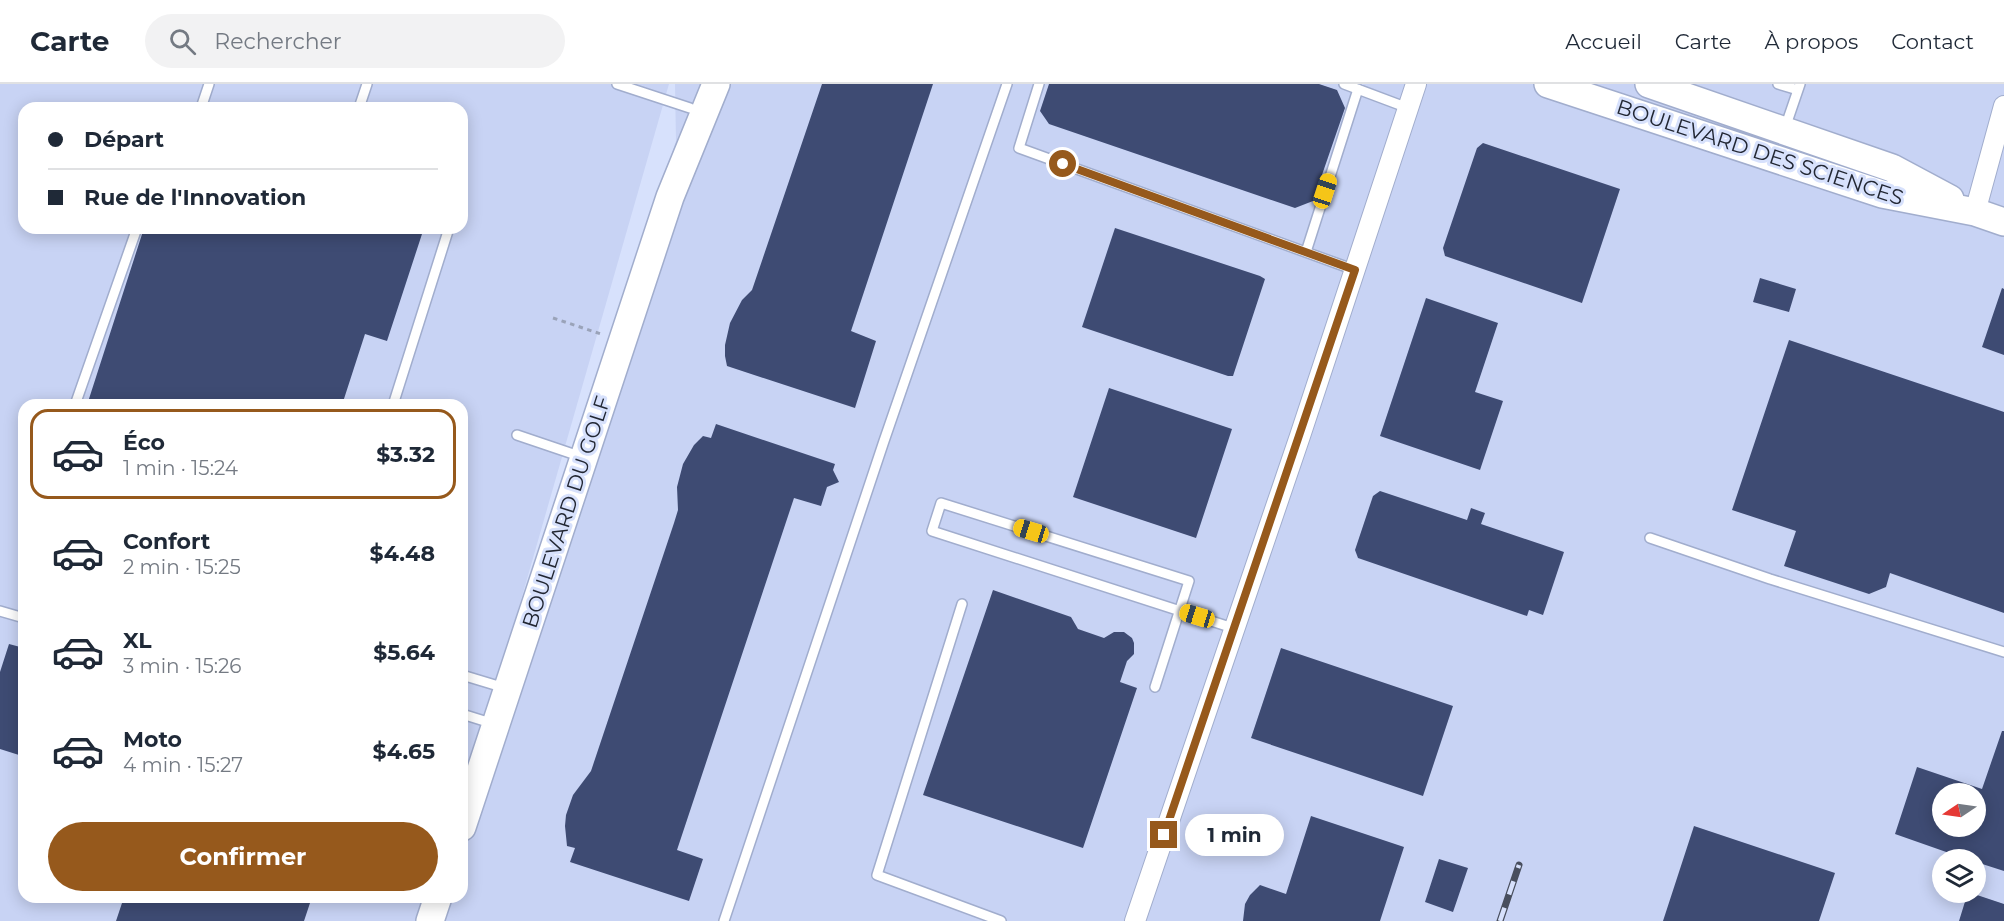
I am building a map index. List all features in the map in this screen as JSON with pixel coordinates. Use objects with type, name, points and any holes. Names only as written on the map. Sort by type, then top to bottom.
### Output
[{"type":"street","name":"BOULEVARD DU GOLF","points":[[468,809],[670,197],[716,84]]},
{"type":"street","points":[[1135,921],[1416,84]]},
{"type":"street","name":"BOULEVARD DES SCIENCES","points":[[1548,84],[1882,194],[1975,212],[2004,222]]},
{"type":"street","name":"BOULEVARD DES SCIENCES","points":[[1649,84],[1892,168],[1975,212]]},
{"type":"street","name":"BOULEVARD DU GOLF","points":[[670,197],[693,96]]},
{"type":"street","points":[[1975,212],[2004,106]]},
{"type":"street","points":[[430,921],[436,903]]},
{"type":"lane","points":[[203,102],[209,84]]},
{"type":"lane","points":[[361,102],[367,84]]},
{"type":"lane","points":[[617,84],[693,96]]},
{"type":"lane","points":[[724,921],[884,441],[1007,84]]},
{"type":"lane","points":[[1040,84],[1019,148],[1355,270]]},
{"type":"lane","points":[[1344,84],[1408,108]]},
{"type":"lane","points":[[1779,84],[1799,87],[1784,130]]},
{"type":"lane","points":[[1306,252],[1358,89]]},
{"type":"lane","points":[[77,399],[135,234]]},
{"type":"lane","points":[[395,399],[447,234]]},
{"type":"lane","points":[[517,435],[584,458]]},
{"type":"lane","points":[[1155,687],[1179,611],[1189,581],[941,503],[932,531],[1179,611],[1233,628]]},
{"type":"lane","points":[[1650,538],[1770,579],[2004,652]]},
{"type":"lane","points":[[962,604],[878,875],[1000,921]]},
{"type":"lane","points":[[0,610],[18,616]]},
{"type":"lane","points":[[468,677],[508,689]]},
{"type":"lane","points":[[468,716],[496,725]]},
{"type":"path","points":[[553,318],[622,341]]},
{"type":"shaded area","points":[[0,84],[669,84],[498,680],[676,141],[675,84],[2004,84],[2004,921],[0,921]]},
{"type":"building","points":[[822,84],[933,84],[851,331],[876,341],[855,408],[727,366],[725,356],[730,323],[742,300],[752,290]]},
{"type":"building","points":[[1049,84],[1319,84],[1337,90],[1345,108],[1313,201],[1295,208],[1049,124],[1040,111]]},
{"type":"building","points":[[1483,143],[1620,189],[1582,303],[1445,256],[1443,248],[1477,148]]},
{"type":"building","points":[[1115,228],[1265,279],[1233,376],[1082,327]]},
{"type":"building","points":[[142,234],[422,234],[387,341],[365,334],[344,399],[89,399]]},
{"type":"building","points":[[1760,278],[1796,289],[1789,312],[1753,302]]},
{"type":"building","points":[[2002,288],[2004,289],[2004,355],[1982,347]]},
{"type":"building","points":[[1426,298],[1498,323],[1475,392],[1503,401],[1480,470],[1380,436]]},
{"type":"building","points":[[1789,340],[2004,412],[2004,613],[1890,573],[1886,587],[1869,594],[1784,566],[1796,531],[1732,510]]},
{"type":"building","points":[[1109,388],[1232,429],[1196,538],[1073,497]]},
{"type":"building","points":[[716,424],[835,464],[833,470],[839,482],[827,487],[821,506],[794,498],[677,850],[703,859],[689,901],[570,862],[575,848],[567,846],[565,826],[573,795],[591,771],[674,523],[678,510],[677,487],[683,464],[694,445],[703,436],[711,438]]},
{"type":"building","points":[[1380,491],[1467,520],[1471,508],[1485,513],[1481,524],[1564,552],[1543,615],[1529,610],[1527,616],[1358,558],[1355,550],[1373,496]]},
{"type":"building","points":[[993,590],[1071,617],[1078,629],[1104,638],[1114,632],[1124,632],[1132,638],[1134,643],[1134,654],[1127,661],[1120,682],[1137,688],[1083,848],[923,795]]},
{"type":"building","points":[[9,644],[18,646],[18,755],[0,749],[0,672]]},
{"type":"building","points":[[1281,648],[1453,706],[1423,796],[1251,738]]},
{"type":"building","points":[[2002,731],[2004,731],[2004,871],[1986,865],[1986,849],[1938,849],[1895,834],[1917,767],[1964,783],[1932,783],[1932,837],[1986,837],[1986,783],[1984,783]]},
{"type":"building","points":[[1311,816],[1404,847],[1380,921],[1243,921],[1245,904],[1260,885],[1286,894]]},
{"type":"building","points":[[1694,826],[1835,873],[1819,921],[1663,921]]},
{"type":"building","points":[[1439,859],[1468,868],[1453,912],[1425,902]]},
{"type":"building","points":[[1986,898],[2004,904],[2004,921],[1959,921],[1965,903],[1986,903]]},
{"type":"building","points":[[122,903],[310,903],[304,921],[116,921]]},
{"type":"railway","points":[[1500,921],[1519,865]]},
{"type":"route","points":[[1063,164],[1355,270],[1164,835]]}]
